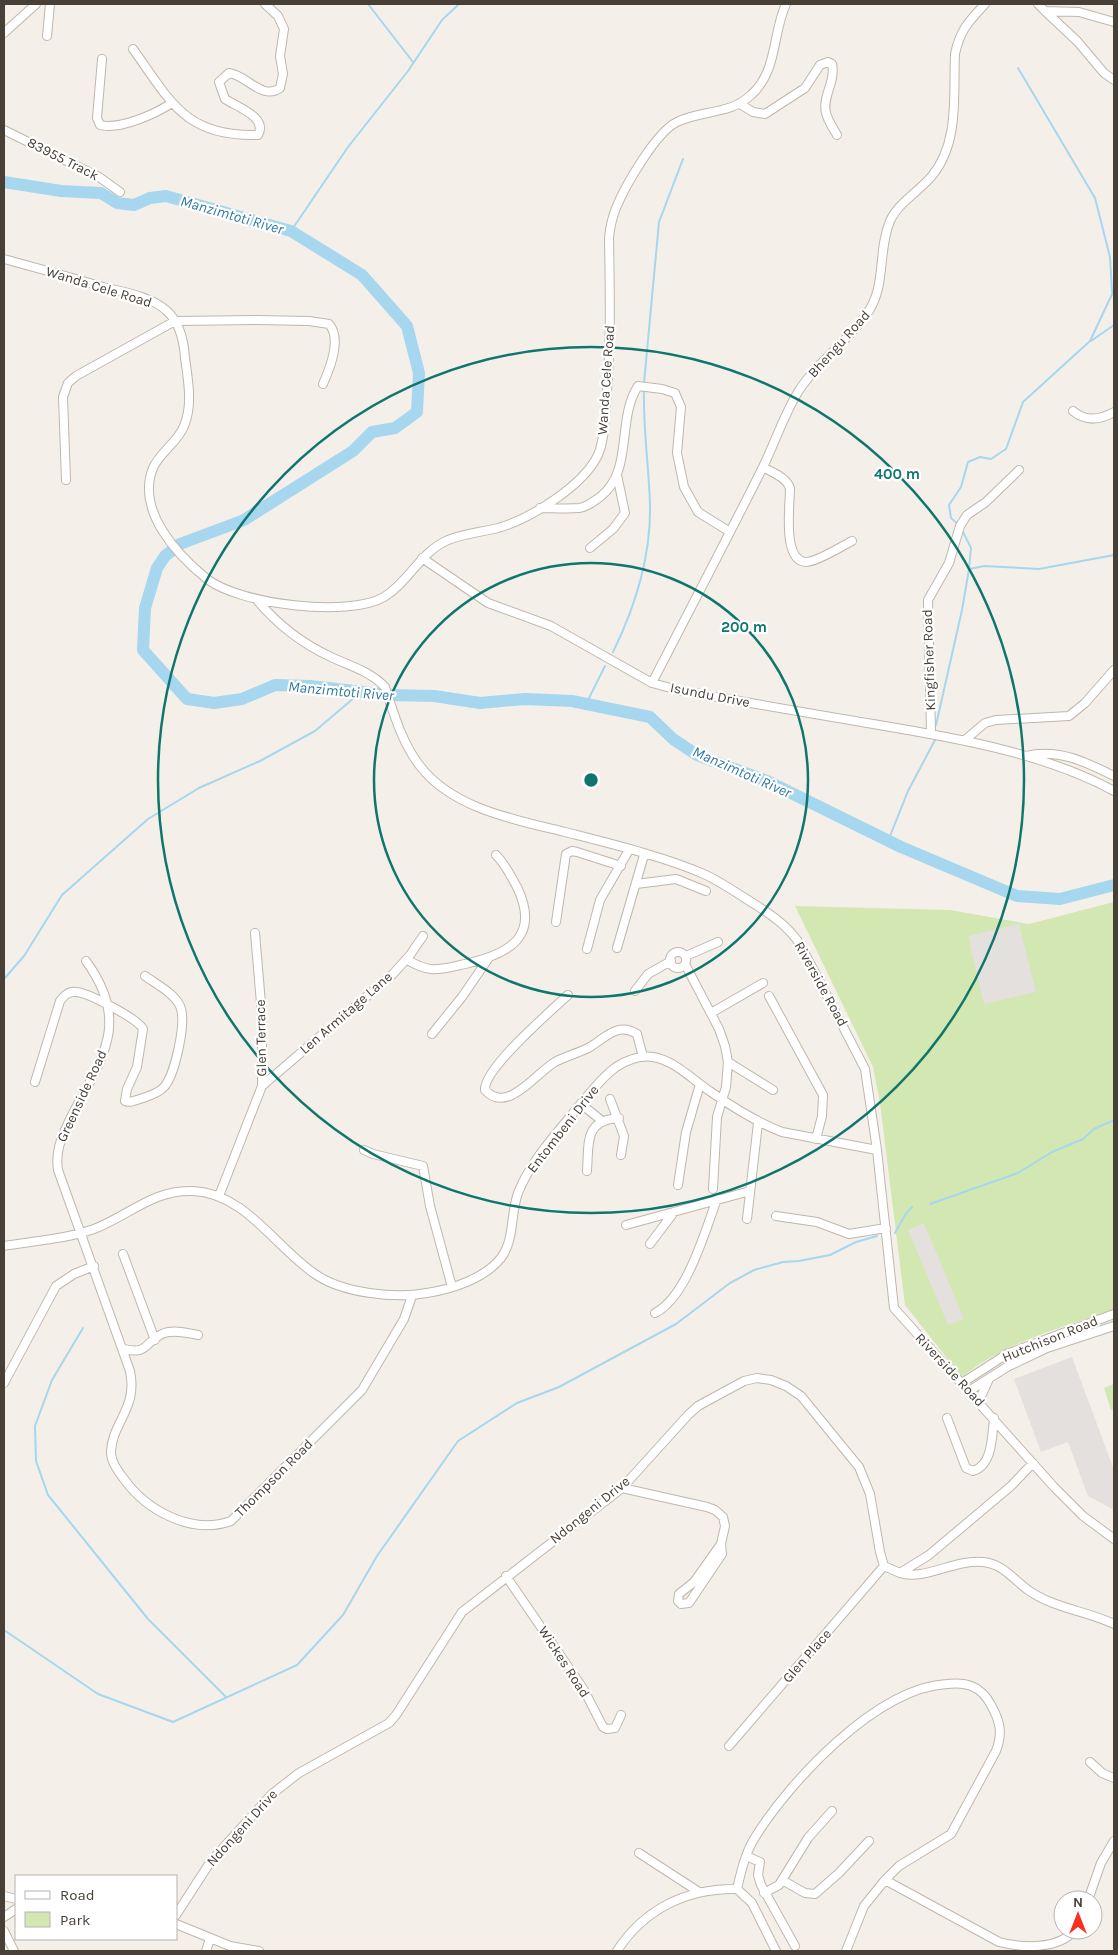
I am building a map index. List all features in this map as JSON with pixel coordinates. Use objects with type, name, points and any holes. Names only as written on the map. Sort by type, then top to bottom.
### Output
[{"type":"street","points":[[4,33],[36,4]]},
{"type":"street","points":[[47,36],[50,4]]},
{"type":"street","points":[[133,49],[172,103],[185,117],[202,127],[240,136],[258,135],[260,131],[258,121],[253,115],[225,99],[219,82],[229,73],[240,75],[258,88],[268,92],[280,88],[283,74],[281,51],[284,29],[278,16],[265,4]]},
{"type":"street","name":"Wanda Cele Road","points":[[4,259],[137,296],[166,310],[175,321],[182,335],[189,403],[184,426],[153,468],[149,500],[153,514],[164,532],[193,566],[222,588],[257,600],[338,607],[370,603],[383,597],[396,587],[433,548],[450,539],[500,527],[540,508],[575,483],[589,470],[598,454],[603,436],[609,372],[609,238],[611,222],[616,207],[661,133],[677,122],[728,109],[740,104],[762,84],[767,73],[786,4]]},
{"type":"street","name":"Bhengu Road","points":[[652,682],[763,467],[798,392],[817,367],[866,316],[875,302],[879,288],[881,256],[891,220],[898,208],[942,164],[949,146],[952,127],[955,54],[958,39],[963,28],[985,4]]},
{"type":"street","points":[[1038,4],[1077,41],[1104,73],[1114,80]]},
{"type":"street","points":[[1045,11],[1072,11],[1114,22]]},
{"type":"street","points":[[102,59],[97,118],[100,124],[120,124],[141,118],[172,103]]},
{"type":"street","points":[[740,104],[753,112],[765,114],[805,88],[820,65],[828,62],[832,64],[834,73],[826,99],[826,112],[837,135]]},
{"type":"street","name":"83955 Track","points":[[4,130],[99,177],[120,192]]},
{"type":"street","points":[[66,480],[63,397],[68,383],[76,376],[175,321],[292,320],[328,324],[334,333],[333,353],[323,384]]},
{"type":"street","points":[[540,508],[586,506],[602,495],[612,485],[617,475],[629,404],[638,386],[662,389],[675,393],[681,406],[676,454],[684,487],[698,512],[730,532]]},
{"type":"street","points":[[1073,411],[1083,418],[1094,419],[1103,418],[1114,412]]},
{"type":"street","points":[[763,467],[788,482],[790,488],[790,550],[797,559],[809,561],[852,541]]},
{"type":"street","name":"Kingfisher Road","points":[[932,734],[928,600],[949,563],[960,526],[967,516],[1019,470]]},
{"type":"street","points":[[590,548],[613,529],[625,513],[617,475]]},
{"type":"street","name":"Isundu Drive","points":[[422,558],[488,603],[565,633],[652,682],[678,690],[965,740],[1026,756],[1086,778],[1114,791]]},
{"type":"street","name":"Riverside Road","points":[[257,600],[276,621],[304,642],[331,657],[365,671],[385,687],[393,716],[419,766],[440,786],[466,801],[508,818],[629,850],[707,876],[788,927],[800,944],[865,1069],[886,1228],[894,1308],[1083,1516],[1114,1539]]},
{"type":"street","points":[[965,740],[985,724],[996,720],[1069,716],[1085,703],[1114,670]]},
{"type":"street","name":"Isundu Drive","points":[[1026,756],[1051,752],[1114,776]]},
{"type":"street","points":[[587,949],[600,900],[629,850]]},
{"type":"street","points":[[556,922],[566,854],[572,851],[577,852],[621,866]]},
{"type":"street","points":[[406,959],[417,966],[437,971],[488,959],[518,940],[525,930],[524,901],[509,870],[496,855]]},
{"type":"street","points":[[617,948],[644,855]]},
{"type":"street","points":[[636,884],[676,879],[706,891]]},
{"type":"street","name":"Glen Terrace","points":[[219,1196],[262,1086],[262,1015],[256,933]]},
{"type":"street","name":"Len Armitage Lane","points":[[262,1086],[393,974],[423,936]]},
{"type":"street","points":[[671,961],[678,968],[685,960],[718,942]]},
{"type":"street","points":[[635,991],[648,974],[671,961],[675,953],[682,953],[725,1046],[728,1062],[726,1087],[717,1116],[713,1189]]},
{"type":"street","points":[[432,1034],[462,997],[488,959]]},
{"type":"street","name":"Greenside Road","points":[[81,1233],[58,1170],[57,1149],[106,1044],[110,1030],[109,1007],[97,977],[86,961]]},
{"type":"street","points":[[35,1082],[54,1017],[65,995],[69,992],[82,993],[136,1020],[143,1029],[137,1067],[127,1089],[125,1101],[131,1102],[159,1092],[167,1083],[174,1064],[183,1020],[179,1004],[175,998],[145,976]]},
{"type":"street","points":[[711,1013],[763,983]]},
{"type":"street","points":[[568,995],[519,1041],[485,1081],[485,1090],[489,1095],[500,1098],[509,1096],[530,1083],[554,1063],[590,1047],[619,1029],[638,1034],[643,1057],[663,1060],[758,1123],[782,1132],[876,1150]]},
{"type":"street","points":[[769,996],[823,1095],[822,1116],[816,1139]]},
{"type":"street","name":"Entombeni Drive","points":[[4,1246],[81,1233],[96,1228],[162,1195],[194,1190],[219,1196],[245,1211],[316,1275],[334,1285],[356,1291],[412,1296],[452,1287],[476,1277],[499,1260],[506,1250],[512,1233],[515,1203],[530,1170],[581,1104],[609,1073],[629,1060],[643,1057]]},
{"type":"street","points":[[728,1062],[773,1090]]},
{"type":"street","points":[[678,1185],[686,1132],[700,1084]]},
{"type":"street","points":[[610,1099],[619,1118],[624,1136],[621,1155]]},
{"type":"street","points":[[581,1104],[601,1120]]},
{"type":"street","points":[[588,1171],[592,1129],[601,1120],[619,1118]]},
{"type":"street","points":[[746,1219],[758,1123]]},
{"type":"street","points":[[364,1150],[372,1154],[423,1166],[430,1206],[452,1287]]},
{"type":"street","points":[[626,1225],[750,1191]]},
{"type":"street","points":[[655,1313],[669,1304],[686,1275],[717,1199]]},
{"type":"street","points":[[650,1244],[674,1212]]},
{"type":"street","points":[[776,1216],[817,1222],[849,1234],[886,1228]]},
{"type":"street","name":"Thompson Road","points":[[81,1233],[124,1349],[132,1380],[132,1392],[111,1450],[111,1458],[118,1472],[140,1497],[159,1510],[188,1522],[219,1525],[231,1521],[241,1513],[281,1469],[362,1390],[404,1319],[412,1296]]},
{"type":"street","points":[[124,1254],[155,1340]]},
{"type":"street","points":[[4,1383],[56,1286],[74,1274],[94,1266]]},
{"type":"street","name":"Hutchison Road","points":[[962,1383],[1006,1354],[1114,1314]]},
{"type":"street","name":"Hutchison Road","points":[[969,1391],[991,1377],[1047,1348],[1114,1326]]},
{"type":"street","points":[[124,1349],[132,1351],[144,1350],[162,1334],[185,1332],[198,1335]]},
{"type":"street","points":[[979,1401],[991,1377]]},
{"type":"street","name":"Ndongeni Drive","points":[[178,1912],[211,1861],[272,1794],[299,1773],[389,1723],[462,1612],[506,1576],[622,1488],[698,1406],[744,1381],[757,1378],[771,1380],[786,1386],[800,1396],[859,1467],[870,1494],[884,1566]]},
{"type":"street","points":[[946,1418],[966,1468],[973,1471],[978,1470],[986,1460],[994,1418]]},
{"type":"street","points":[[900,1573],[929,1556],[1011,1486],[1033,1463]]},
{"type":"street","points":[[622,1488],[715,1510],[723,1517],[725,1526],[721,1544],[722,1554],[689,1603],[681,1604],[678,1601],[679,1594],[694,1582],[721,1544]]},
{"type":"street","points":[[884,1566],[912,1576],[954,1564],[984,1562],[996,1565],[1040,1597],[1114,1624]]},
{"type":"street","name":"Glen Place","points":[[729,1746],[884,1566]]},
{"type":"street","name":"Wickes Road","points":[[506,1576],[584,1690],[603,1727],[607,1729],[615,1728],[621,1715]]},
{"type":"street","points":[[737,1890],[746,1856],[753,1841],[783,1799],[814,1764],[869,1716],[895,1700],[929,1686],[953,1683],[978,1688],[985,1695],[998,1717],[1000,1740],[996,1751],[951,1834],[899,1866],[885,1880],[864,1906],[846,1951]]},
{"type":"street","points":[[1090,1762],[1102,1773],[1114,1778]]},
{"type":"street","points":[[764,1893],[773,1890],[782,1880],[808,1838],[832,1811]]},
{"type":"street","points":[[782,1880],[805,1893],[815,1894],[839,1873],[869,1841]]},
{"type":"street","points":[[1091,1890],[1101,1862],[1114,1841]]},
{"type":"street","points":[[639,1853],[699,1892]]},
{"type":"street","points":[[746,1856],[760,1862],[758,1880],[795,1946]]},
{"type":"street","points":[[885,1880],[999,1942],[1013,1946],[1037,1946],[1062,1940]]},
{"type":"street","points":[[617,1951],[633,1929],[650,1914],[671,1902],[699,1892],[737,1890],[752,1903],[776,1951]]},
{"type":"street","points":[[4,1917],[15,1910]]},
{"type":"street","points":[[178,1925],[210,1938],[259,1951]]},
{"type":"street","points":[[4,1931],[14,1951]]},
{"type":"street","points":[[206,1951],[210,1938]]},
{"type":"green space","points":[[1114,902],[1114,1309],[1055,1329],[1016,1345],[997,1354],[962,1377],[905,1305],[880,1103],[873,1067],[795,906],[950,910],[1029,924]]},
{"type":"green space","points":[[1114,1384],[1114,1409],[1111,1410],[1104,1388]]},
{"type":"shaded area","points":[[1019,924],[1036,992],[984,1004],[968,936]]},
{"type":"shaded area","points":[[924,1223],[964,1319],[948,1325],[908,1230]]},
{"type":"shaded area","points":[[1072,1357],[1114,1470],[1114,1510],[1088,1496],[1068,1442],[1041,1452],[1014,1379]]},
{"type":"waterway","points":[[368,4],[413,62]]},
{"type":"waterway","points":[[291,231],[348,147],[408,71],[442,20],[459,4]]},
{"type":"waterway","points":[[1018,68],[1095,198],[1110,257],[1112,292]]},
{"type":"waterway","points":[[644,383],[659,222],[683,159]]},
{"type":"waterway","name":"Manzimtoti River","points":[[4,182],[61,191],[101,193],[117,203],[134,205],[150,198],[166,196],[291,231],[362,275],[407,326],[419,373],[417,412],[395,428],[372,432],[353,451],[244,520],[180,544],[165,556],[157,568],[145,608],[143,650],[187,699],[214,703],[242,699],[275,685],[310,686],[390,695],[434,696],[480,703],[525,699],[572,701],[650,717],[673,739],[697,755],[767,781],[901,847],[1017,896],[1060,899],[1114,885]]},
{"type":"waterway","points":[[959,525],[951,518],[949,505],[961,487],[968,462],[980,457],[991,459],[1006,449],[1023,402],[1090,341],[1114,290]]},
{"type":"waterway","points":[[1091,341],[1114,325]]},
{"type":"waterway","points":[[613,652],[635,599],[648,543],[650,505],[644,420],[644,391]]},
{"type":"waterway","points":[[936,725],[962,610],[969,569],[971,548],[963,532]]},
{"type":"waterway","points":[[969,569],[984,566],[1039,569],[1114,555]]},
{"type":"waterway","points":[[586,704],[605,666]]},
{"type":"waterway","points":[[4,979],[24,956],[62,895],[148,819],[199,788],[260,761],[315,731],[361,692]]},
{"type":"waterway","points":[[888,841],[908,791],[935,740]]},
{"type":"waterway","points":[[930,1204],[1018,1173],[1052,1152],[1083,1139],[1094,1129],[1114,1120]]},
{"type":"waterway","points":[[895,1233],[912,1207]]},
{"type":"waterway","points":[[4,1630],[98,1694],[173,1722],[297,1665],[343,1615],[377,1556],[458,1441],[517,1403],[559,1387],[676,1324],[730,1283],[754,1270],[783,1262],[830,1255],[856,1242],[877,1236]]},
{"type":"waterway","points":[[83,1328],[52,1380],[35,1426],[36,1461],[48,1495],[148,1619],[226,1697]]}]
